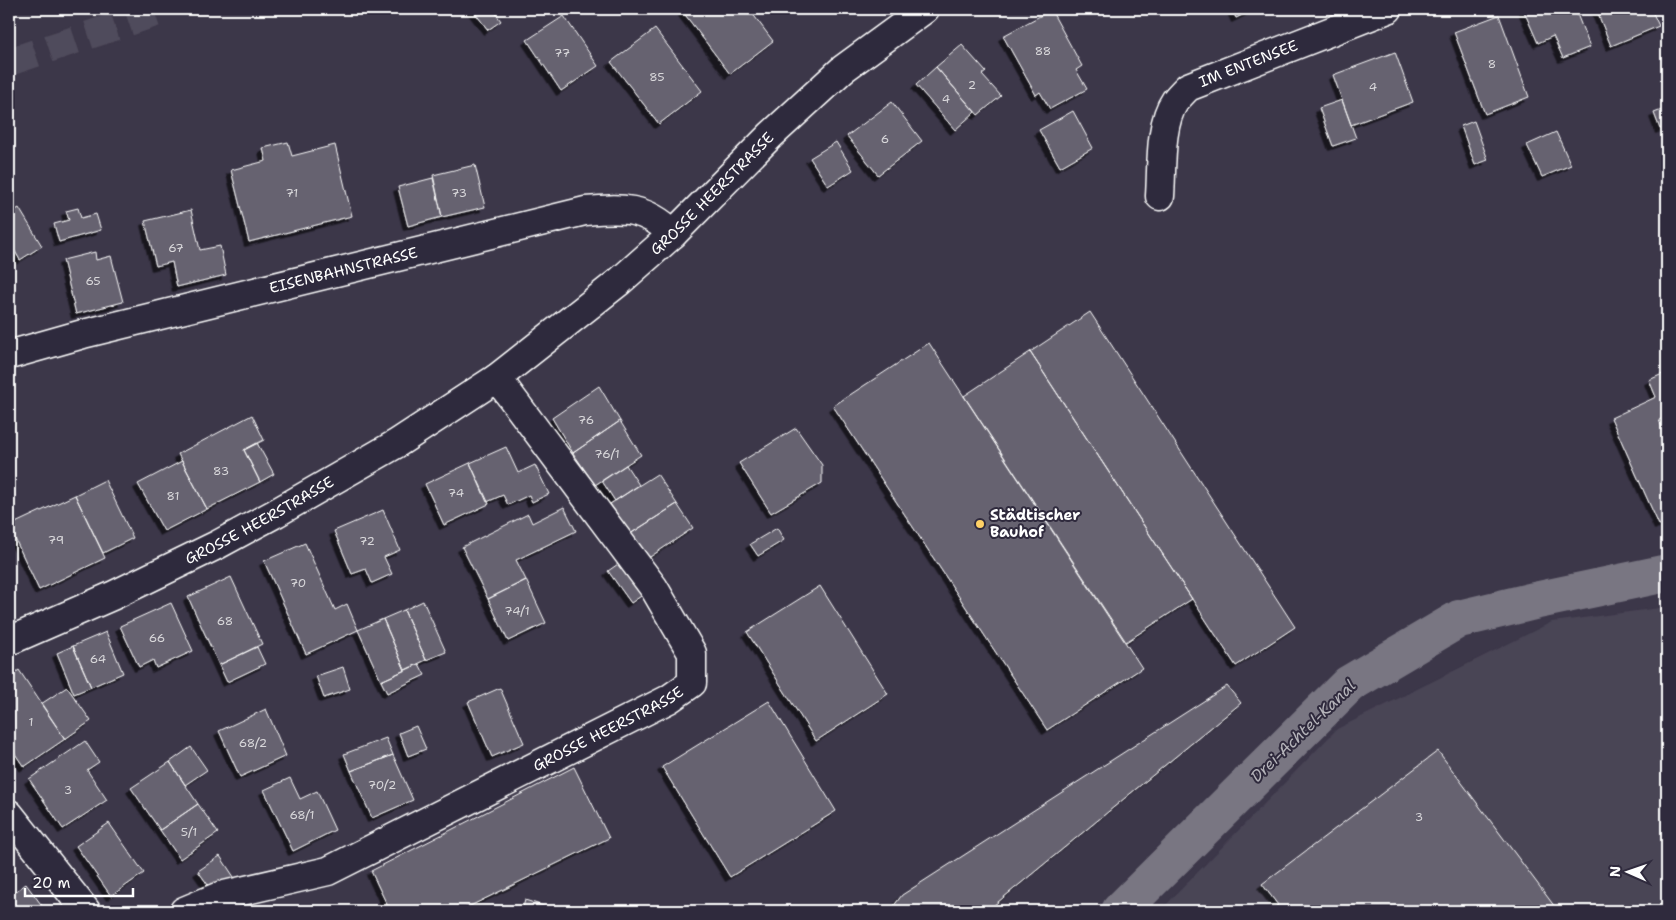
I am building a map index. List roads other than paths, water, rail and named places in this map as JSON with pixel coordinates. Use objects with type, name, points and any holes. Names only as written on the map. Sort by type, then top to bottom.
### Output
[{"type":"street","name":"GROSSE HEERSTRASSE","points":[[9,641],[112,596],[217,545],[396,444],[497,378],[620,281],[673,234],[770,136],[843,68],[924,9]]},
{"type":"street","name":"IM ENTENSEE","points":[[1160,196],[1167,122],[1174,102],[1188,86],[1388,9]]},
{"type":"street","name":"EISENBAHNSTRASSE","points":[[9,355],[83,334],[585,211],[634,210],[662,223],[673,234]]},
{"type":"street","name":"GROSSE HEERSTRASSE","points":[[184,911],[220,896],[328,871],[668,699],[692,683],[692,653],[654,588],[497,378]]},
{"type":"street","points":[[9,814],[86,911]]},
{"type":"waterway","name":"Drei-Achtel-Kanal","points":[[1120,911],[1349,684],[1459,619],[1667,573]]},
{"type":"tunnel","points":[[9,62],[167,9]]},
{"type":"place","name":"Städtischer Bauhof","points":[[980,524]]}]
